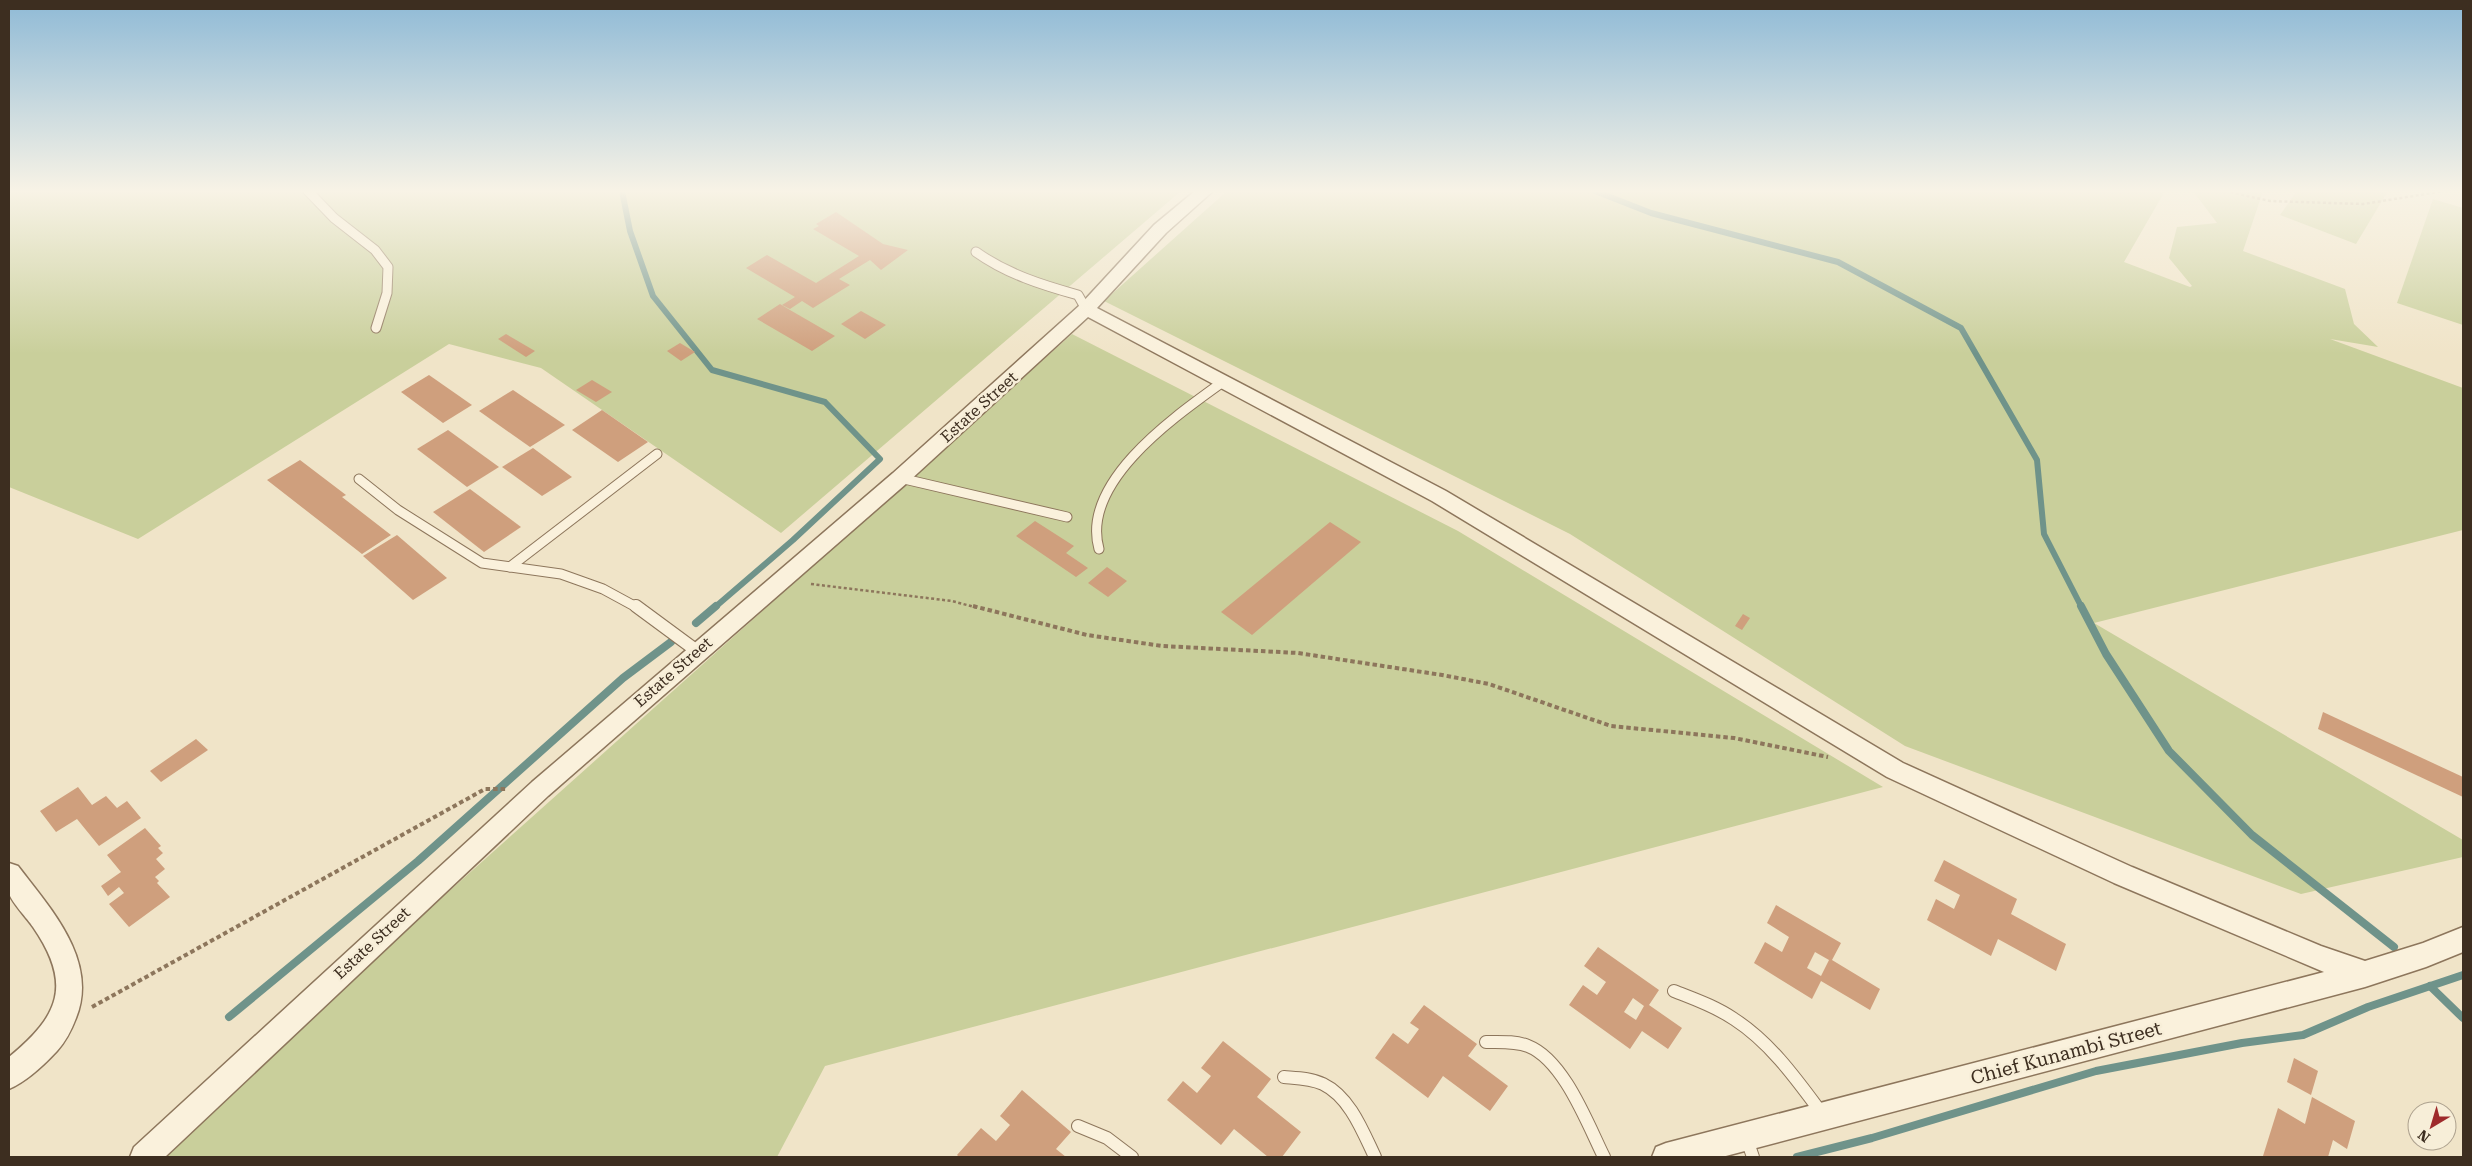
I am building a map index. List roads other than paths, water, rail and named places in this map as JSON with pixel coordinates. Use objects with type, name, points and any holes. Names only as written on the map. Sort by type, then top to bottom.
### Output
[{"type":"street","name":"Estate Street","points":[[144,1157],[295,1014],[540,789],[697,651],[900,478],[1086,309],[1145,245]]},
{"type":"street","points":[[1086,309],[1439,496],[1895,770],[2123,875],[2317,957],[2365,974]]},
{"type":"street","points":[[9,874],[53,932],[69,971],[71,996],[60,1024],[39,1050],[9,1076]]},
{"type":"street","name":"Chief Kunambi Street","points":[[1666,1157],[1750,1147],[1826,1117],[2365,974],[2426,955],[2463,939]]},
{"type":"lane","points":[[369,245],[388,267],[387,293],[376,328]]},
{"type":"lane","points":[[976,252],[1007,271],[1051,289],[1078,295],[1086,309]]},
{"type":"lane","points":[[1099,549],[1095,532],[1097,523],[1105,497],[1122,470],[1139,450],[1168,424],[1224,381]]},
{"type":"lane","points":[[510,566],[657,454]]},
{"type":"lane","points":[[900,478],[1067,517]]},
{"type":"lane","points":[[359,479],[398,510],[482,563],[539,569],[582,580],[615,595],[657,620],[697,651]]},
{"type":"lane","points":[[1674,991],[1718,1009],[1752,1033],[1790,1070],[1826,1117]]},
{"type":"lane","points":[[1486,1042],[1529,1046],[1546,1056],[1557,1069],[1604,1157]]},
{"type":"lane","points":[[1284,1077],[1314,1080],[1334,1092],[1356,1117],[1375,1157]]},
{"type":"lane","points":[[1078,1126],[1101,1133],[1119,1144],[1132,1157]]},
{"type":"waterway","points":[[635,245],[653,296],[712,370],[825,402],[880,459],[793,540],[714,608]]},
{"type":"waterway","points":[[1775,245],[1838,262],[1961,328],[2037,460],[2044,534],[2082,608]]},
{"type":"waterway","points":[[696,623],[716,606]]},
{"type":"waterway","points":[[2081,606],[2106,654],[2169,751],[2252,835],[2394,947]]},
{"type":"waterway","points":[[229,1017],[418,861],[623,678],[671,642]]},
{"type":"waterway","points":[[2430,986],[2463,975]]},
{"type":"waterway","points":[[1797,1157],[1872,1138],[2096,1071],[2242,1043],[2303,1035],[2368,1007],[2430,986]]},
{"type":"waterway","points":[[2430,986],[2463,1018]]}]
